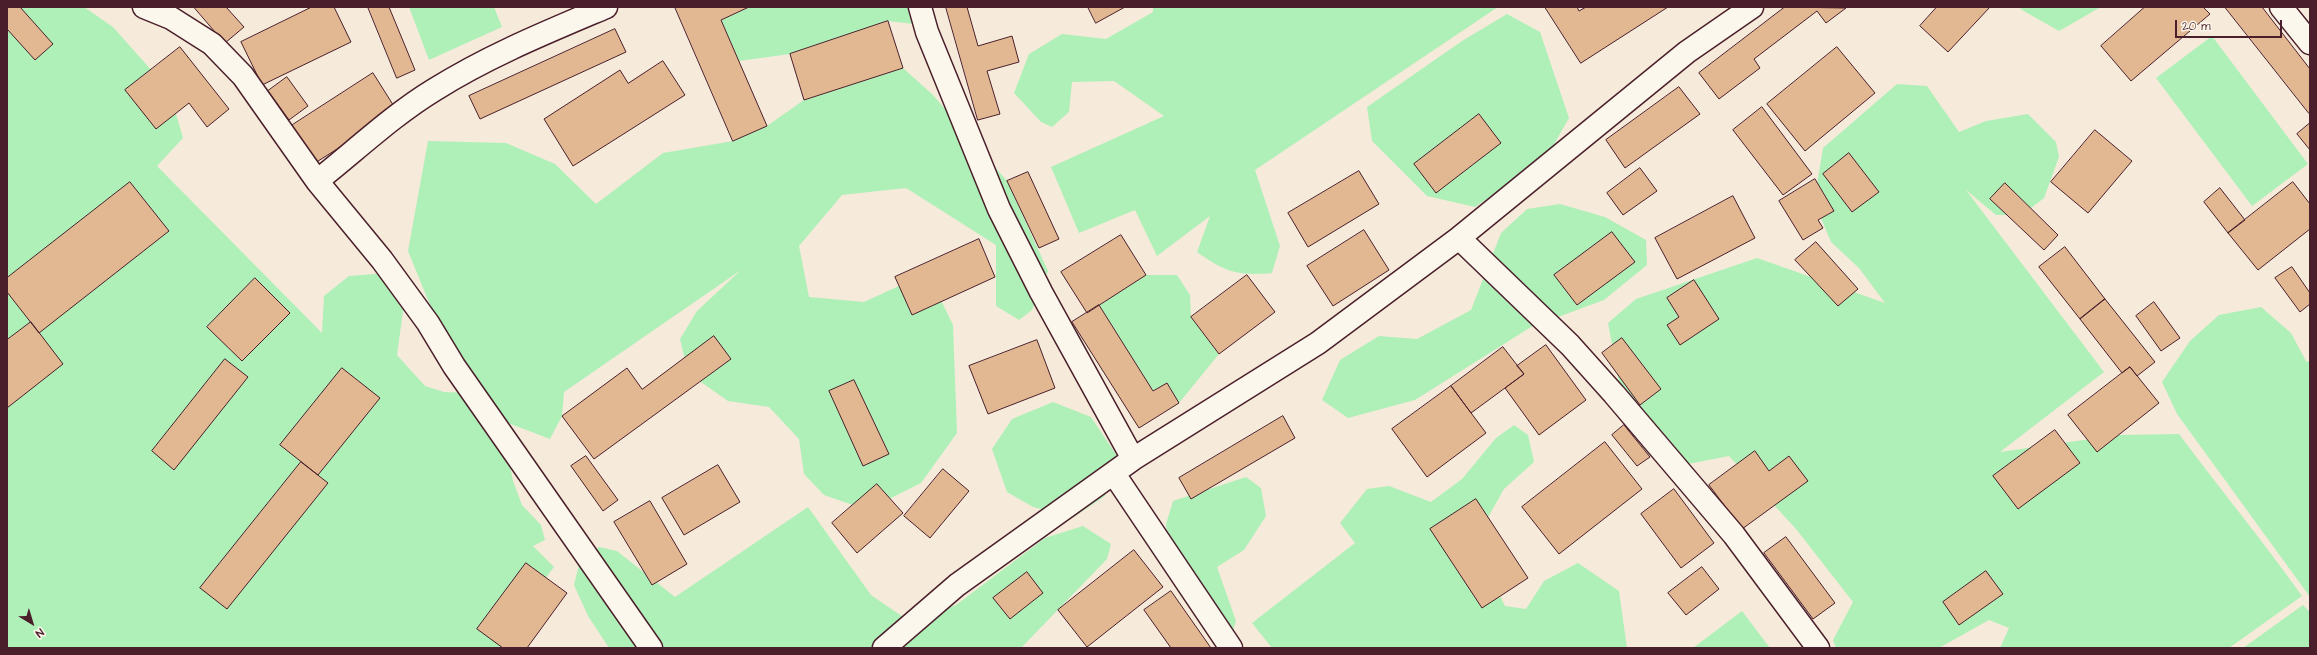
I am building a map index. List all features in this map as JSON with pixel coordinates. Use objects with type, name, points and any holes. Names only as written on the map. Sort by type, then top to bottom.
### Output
[{"type":"street","points":[[144,7],[171,18],[212,44],[243,76],[318,181],[382,260],[428,323],[454,366],[651,648]]},
{"type":"street","points":[[318,181],[410,106],[434,90],[502,52],[606,7]]},
{"type":"street","points":[[920,7],[927,32],[999,209],[1044,298],[1133,459]]},
{"type":"street","points":[[884,648],[957,585],[1133,459],[1318,343],[1459,238],[1686,52],[1752,7]]},
{"type":"street","points":[[2282,7],[2310,43]]},
{"type":"street","points":[[1459,238],[1570,344],[1614,394],[1734,535],[1818,648]]},
{"type":"street","points":[[1114,474],[1231,648]]},
{"type":"green space","points":[[7,7],[84,7],[113,27],[169,90],[183,138],[157,166],[322,333],[324,296],[349,276],[387,273],[405,297],[397,355],[425,386],[444,392],[469,393],[503,433],[513,481],[522,505],[541,525],[545,540],[533,546],[554,567],[508,628],[523,648],[7,648]]},
{"type":"green space","points":[[409,7],[494,7],[502,27],[429,60]]},
{"type":"green space","points":[[750,7],[911,7],[914,24],[888,21],[790,54],[739,61],[721,20]]},
{"type":"green space","points":[[1153,7],[1498,7],[1255,170],[1280,246],[1272,273],[1249,274],[1224,268],[1197,252],[1210,216],[1157,256],[1135,210],[1079,233],[1051,167],[1164,116],[1114,81],[1072,82],[1069,112],[1052,127],[1041,122],[1014,93],[1029,54],[1062,34],[1106,39],[1153,12]]},
{"type":"green space","points":[[2019,7],[2101,7],[2059,31]]},
{"type":"green space","points":[[1507,14],[1540,32],[1569,118],[1545,160],[1475,207],[1427,196],[1372,141],[1367,107],[1462,41]]},
{"type":"green space","points":[[2212,36],[2308,164],[2252,206],[2156,78]]},
{"type":"green space","points":[[903,68],[933,95],[1007,181],[1048,271],[1032,310],[1019,320],[996,306],[996,245],[906,188],[842,195],[799,246],[809,297],[864,302],[914,279],[935,288],[953,325],[957,433],[921,483],[867,510],[824,495],[804,474],[799,439],[769,407],[728,401],[688,373],[680,339],[697,311],[741,270],[564,392],[562,416],[550,439],[508,423],[450,354],[408,251],[428,141],[506,143],[555,164],[596,204],[663,153],[733,141],[767,126],[804,100]]},
{"type":"green space","points":[[1897,84],[1927,86],[1959,132],[1986,121],[2028,114],[2056,142],[2059,157],[2044,198],[2022,215],[1996,215],[1966,190],[2104,372],[2000,452],[2118,435],[2179,434],[2302,596],[2229,648],[2000,648],[2009,628],[1989,620],[1939,648],[1836,648],[1833,640],[1853,602],[1796,529],[1729,456],[1683,465],[1621,393],[1608,323],[1636,299],[1757,258],[1885,303],[1859,268],[1831,242],[1814,201],[1823,148]]},
{"type":"green space","points":[[1560,204],[1605,217],[1646,240],[1647,265],[1604,300],[1531,327],[1415,400],[1348,418],[1322,400],[1340,360],[1379,336],[1417,339],[1471,310],[1501,233],[1527,209]]},
{"type":"green space","points":[[1146,275],[1177,275],[1190,295],[1191,317],[1219,354],[1179,403],[1167,383],[1153,391],[1099,305]]},
{"type":"green space","points":[[2261,307],[2291,333],[2306,361],[2310,362],[2310,597],[2177,414],[2162,382],[2190,341],[2219,315]]},
{"type":"green space","points":[[1053,402],[1091,417],[1117,456],[1105,496],[1074,517],[1033,507],[1007,492],[992,449],[1012,419]]},
{"type":"green space","points":[[1514,425],[1528,435],[1534,462],[1504,489],[1474,542],[1505,606],[1526,609],[1544,581],[1578,563],[1619,591],[1627,648],[1272,648],[1252,623],[1355,543],[1340,523],[1367,489],[1389,486],[1431,502],[1462,479],[1496,438]]},
{"type":"green space","points":[[1246,477],[1261,488],[1266,516],[1244,550],[1217,567],[1236,621],[1233,630],[1215,631],[1171,570],[1166,524],[1173,501]]},
{"type":"green space","points":[[808,507],[871,595],[909,621],[956,605],[1045,538],[1083,526],[1111,544],[1107,559],[1021,648],[609,648],[588,616],[574,585],[580,560],[599,547],[617,551],[675,597]]},
{"type":"green space","points":[[2303,605],[2310,612],[2310,648],[2243,648]]},
{"type":"green space","points":[[1742,611],[1770,648],[1693,648]]},
{"type":"building","points":[[7,7],[20,7],[53,44],[35,60],[7,29]]},
{"type":"building","points":[[194,7],[226,7],[244,27],[225,43]]},
{"type":"building","points":[[312,7],[334,7],[351,42],[262,85],[241,42]]},
{"type":"building","points":[[368,7],[389,7],[415,70],[397,78]]},
{"type":"building","points":[[675,7],[749,7],[721,20],[767,126],[733,141]]},
{"type":"building","points":[[946,7],[967,7],[978,46],[1012,36],[1019,62],[987,71],[1000,114],[978,120]]},
{"type":"building","points":[[1088,7],[1125,7],[1096,23]]},
{"type":"building","points":[[1545,7],[1577,7],[1579,11],[1586,7],[1668,7],[1581,63]]},
{"type":"building","points":[[1785,7],[1846,8],[1826,23],[1817,11],[1754,59],[1760,68],[1719,99],[1699,73]]},
{"type":"building","points":[[1937,7],[1990,7],[1948,52],[1920,26]]},
{"type":"building","points":[[2145,7],[2203,7],[2210,14],[2131,81],[2101,46]]},
{"type":"building","points":[[2225,7],[2262,7],[2310,69],[2309,113]]},
{"type":"building","points":[[888,21],[903,68],[804,100],[790,54]]},
{"type":"building","points":[[615,29],[626,52],[480,119],[469,96]]},
{"type":"building","points":[[180,47],[229,109],[207,127],[189,103],[156,129],[125,90]]},
{"type":"building","points":[[1837,47],[1875,93],[1805,151],[1767,104]]},
{"type":"building","points":[[663,61],[685,95],[573,166],[544,119],[620,70],[628,83]]},
{"type":"building","points":[[373,73],[397,111],[315,163],[291,126]]},
{"type":"building","points":[[287,77],[308,106],[289,120],[268,91]]},
{"type":"building","points":[[1679,87],[1700,114],[1625,168],[1606,140]]},
{"type":"building","points":[[1762,107],[1812,174],[1783,195],[1733,130]]},
{"type":"building","points":[[1479,114],[1501,143],[1436,193],[1414,164]]},
{"type":"building","points":[[2310,123],[2310,150],[2297,134]]},
{"type":"building","points":[[2095,130],[2132,161],[2088,213],[2051,182]]},
{"type":"building","points":[[1849,153],[1879,192],[1852,212],[1823,174]]},
{"type":"building","points":[[1640,168],[1657,191],[1623,215],[1607,193]]},
{"type":"building","points":[[1359,171],[1379,204],[1308,247],[1288,213]]},
{"type":"building","points":[[1028,172],[1059,239],[1039,248],[1007,181]]},
{"type":"building","points":[[1815,179],[1834,211],[1818,220],[1823,228],[1803,240],[1779,201]]},
{"type":"building","points":[[130,182],[169,231],[39,333],[7,292],[7,278]]},
{"type":"building","points":[[2293,182],[2310,204],[2310,229],[2258,270],[2228,233]]},
{"type":"building","points":[[2005,183],[2058,235],[2044,250],[1990,199]]},
{"type":"building","points":[[2220,188],[2245,220],[2228,233],[2204,202]]},
{"type":"building","points":[[1733,196],[1755,238],[1677,279],[1655,238]]},
{"type":"building","points":[[1364,230],[1389,270],[1333,306],[1307,266]]},
{"type":"building","points":[[1612,232],[1635,262],[1577,305],[1554,275]]},
{"type":"building","points":[[1121,235],[1146,275],[1087,313],[1061,272]]},
{"type":"building","points":[[979,239],[995,277],[912,315],[895,277]]},
{"type":"building","points":[[1816,242],[1858,289],[1838,306],[1795,260]]},
{"type":"building","points":[[2065,247],[2105,299],[2080,319],[2039,267]]},
{"type":"building","points":[[2292,267],[2310,293],[2310,304],[2300,312],[2275,278]]},
{"type":"building","points":[[1247,275],[1275,312],[1219,354],[1191,317]]},
{"type":"building","points":[[255,278],[290,313],[242,361],[207,327]]},
{"type":"building","points":[[1694,280],[1719,319],[1680,345],[1667,325],[1679,317],[1667,298]]},
{"type":"building","points":[[2105,299],[2155,362],[2137,376],[2130,367],[2122,373],[2080,319]]},
{"type":"building","points":[[2154,302],[2180,338],[2161,351],[2136,316]]},
{"type":"building","points":[[1099,305],[1153,391],[1167,383],[1179,403],[1139,428],[1072,322]]},
{"type":"building","points":[[31,322],[63,364],[7,408],[7,340]]},
{"type":"building","points":[[714,336],[731,359],[594,459],[562,416],[627,368],[642,389]]},
{"type":"building","points":[[1622,338],[1661,389],[1640,405],[1602,353]]},
{"type":"building","points":[[1037,340],[1055,388],[988,414],[969,366]]},
{"type":"building","points":[[1546,345],[1586,400],[1539,435],[1505,388],[1524,374],[1517,366]]},
{"type":"building","points":[[1503,347],[1524,374],[1471,413],[1451,386]]},
{"type":"building","points":[[225,359],[248,377],[174,470],[152,451]]},
{"type":"building","points":[[2130,367],[2159,403],[2097,452],[2068,415]]},
{"type":"building","points":[[342,368],[380,398],[318,475],[280,445]]},
{"type":"building","points":[[854,380],[889,454],[863,466],[829,391]]},
{"type":"building","points":[[1451,386],[1486,433],[1427,477],[1392,429]]},
{"type":"building","points":[[1283,416],[1295,438],[1191,499],[1179,478]]},
{"type":"building","points":[[1624,425],[1650,457],[1637,466],[1612,435]]},
{"type":"building","points":[[2055,430],[2080,463],[2018,509],[1993,476]]},
{"type":"building","points":[[1605,442],[1642,489],[1559,554],[1522,507]]},
{"type":"building","points":[[1755,451],[1769,471],[1789,456],[1808,481],[1742,529],[1709,485]]},
{"type":"building","points":[[586,456],[618,500],[603,511],[571,466]]},
{"type":"building","points":[[301,462],[328,483],[227,609],[200,588]]},
{"type":"building","points":[[718,465],[740,502],[684,535],[662,498]]},
{"type":"building","points":[[943,469],[969,491],[930,538],[904,516]]},
{"type":"building","points":[[877,484],[903,513],[857,553],[832,523]]},
{"type":"building","points":[[1674,489],[1714,543],[1681,568],[1641,514]]},
{"type":"building","points":[[1476,499],[1528,578],[1482,608],[1430,529]]},
{"type":"building","points":[[650,501],[687,564],[652,585],[614,522]]},
{"type":"building","points":[[1786,537],[1835,603],[1813,619],[1764,553]]},
{"type":"building","points":[[1134,550],[1163,587],[1087,647],[1058,610]]},
{"type":"building","points":[[526,563],[567,593],[527,648],[503,648],[477,629]]},
{"type":"building","points":[[1702,567],[1719,589],[1686,615],[1668,593]]},
{"type":"building","points":[[1986,571],[2003,594],[1959,625],[1943,602]]},
{"type":"building","points":[[1027,572],[1043,593],[1010,619],[993,598]]},
{"type":"building","points":[[1171,591],[1211,648],[1171,648],[1144,610]]}]
